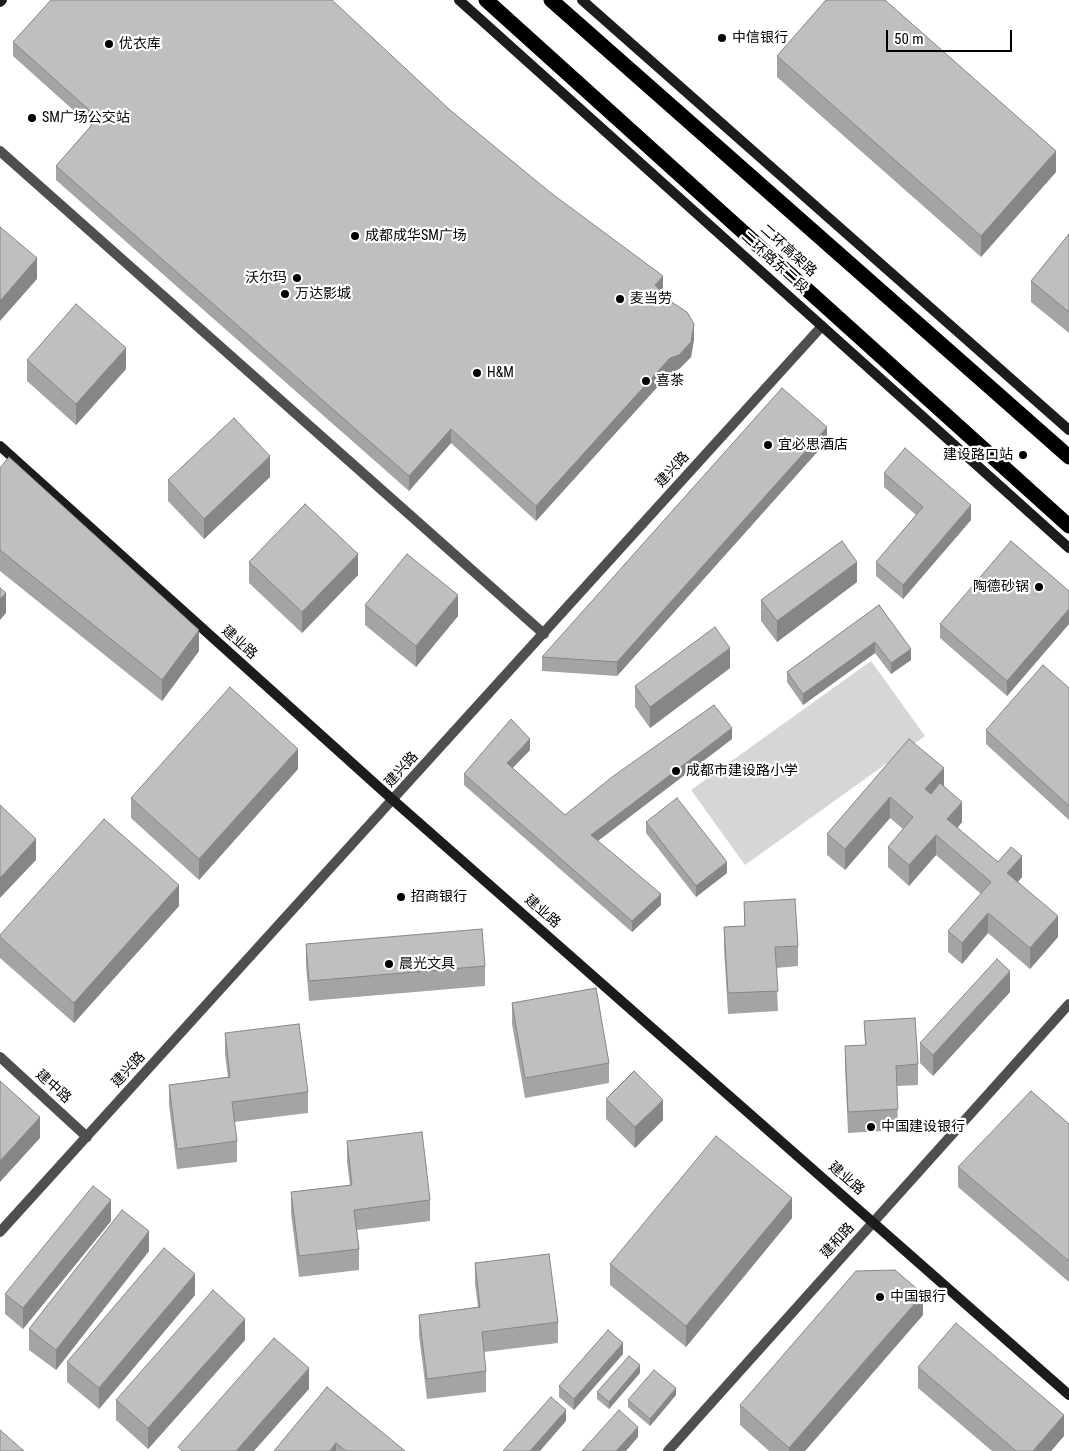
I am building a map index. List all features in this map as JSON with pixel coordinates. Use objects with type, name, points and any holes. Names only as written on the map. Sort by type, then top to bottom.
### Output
[{"type":"highway","name":"二环高架路","points":[[486,0],[1069,526]]},
{"type":"highway","points":[[550,0],[1069,457]]},
{"type":"main road","name":"二环路东二段","points":[[459,0],[1069,548]]},
{"type":"main road","points":[[582,0],[1069,430]]},
{"type":"main road","name":"建业路","points":[[0,446],[393,800],[1069,1395]]},
{"type":"street","points":[[0,151],[544,634]]},
{"type":"street","name":"建兴路","points":[[0,1232],[822,326]]},
{"type":"street","name":"建和路","points":[[668,1451],[1069,1004]]},
{"type":"street","name":"建中路","points":[[0,1057],[87,1137]]},
{"type":"shaded area","points":[[871,661],[925,736],[745,865],[691,790]]},
{"type":"building","name":"成都成华SM广场","points":[[51,0],[332,0],[450,110],[551,193],[663,276],[655,285],[673,303],[687,312],[694,324],[691,342],[679,355],[670,358],[536,506],[451,429],[409,476],[56,166],[98,118],[13,42]]},
{"type":"building","points":[[826,0],[885,0],[1056,151],[981,236],[777,56]]},
{"type":"building","points":[[0,227],[37,258],[0,301]]},
{"type":"building","points":[[1069,234],[1069,312],[1031,281]]},
{"type":"building","points":[[76,304],[126,348],[76,404],[27,360]]},
{"type":"building","points":[[782,388],[827,427],[617,662],[542,657]]},
{"type":"building","points":[[234,418],[270,456],[204,519],[168,480]]},
{"type":"building","points":[[905,448],[971,505],[903,585],[876,562],[923,507],[884,473]]},
{"type":"building","points":[[9,457],[199,630],[162,680],[0,550],[0,468]]},
{"type":"building","points":[[305,504],[358,554],[302,612],[249,562]]},
{"type":"building","points":[[842,541],[857,562],[777,621],[761,600]]},
{"type":"building","points":[[1011,541],[1069,591],[1069,609],[1007,681],[940,624]]},
{"type":"building","points":[[407,554],[458,595],[416,646],[365,605]]},
{"type":"building","points":[[0,588],[6,593],[0,599]]},
{"type":"building","points":[[879,605],[911,649],[891,663],[875,642],[803,694],[787,672]]},
{"type":"building","points":[[715,627],[730,648],[650,707],[635,686]]},
{"type":"building","points":[[1043,665],[1069,688],[1069,806],[986,730]]},
{"type":"building","points":[[230,687],[298,749],[199,859],[131,798]]},
{"type":"building","points":[[714,705],[732,728],[591,835],[661,894],[632,921],[464,774],[511,719],[530,739],[507,763],[565,815],[612,777]]},
{"type":"building","points":[[909,739],[944,768],[925,789],[931,794],[940,783],[962,802],[947,819],[998,862],[1011,847],[1022,856],[1007,873],[1058,916],[1030,948],[988,913],[962,943],[948,931],[991,882],[936,835],[909,865],[888,847],[913,817],[890,797],[845,849],[827,834]]},
{"type":"building","points":[[677,798],[727,862],[696,886],[646,822]]},
{"type":"building","points":[[0,805],[36,839],[0,878]]},
{"type":"building","points":[[104,819],[179,885],[74,1003],[0,935]]},
{"type":"building","points":[[795,899],[798,946],[775,947],[778,991],[728,993],[724,927],[745,926],[744,902]]},
{"type":"building","points":[[482,929],[485,966],[309,981],[306,944]]},
{"type":"building","points":[[997,959],[1010,971],[933,1055],[920,1043]]},
{"type":"building","points":[[596,988],[609,1063],[525,1078],[512,1003]]},
{"type":"building","points":[[915,1018],[918,1064],[896,1066],[898,1109],[848,1112],[845,1046],[866,1045],[864,1021]]},
{"type":"building","points":[[299,1024],[308,1092],[232,1102],[237,1141],[177,1149],[169,1085],[230,1077],[225,1033]]},
{"type":"building","points":[[634,1071],[663,1100],[635,1127],[606,1099]]},
{"type":"building","points":[[0,1081],[40,1117],[0,1161]]},
{"type":"building","points":[[1031,1091],[1069,1124],[1069,1261],[958,1167]]},
{"type":"building","points":[[422,1132],[430,1200],[354,1210],[359,1249],[299,1256],[291,1192],[352,1185],[347,1141]]},
{"type":"building","points":[[716,1136],[792,1198],[686,1326],[610,1264]]},
{"type":"building","points":[[93,1186],[111,1200],[23,1308],[5,1294]]},
{"type":"building","points":[[122,1210],[149,1231],[56,1350],[29,1329]]},
{"type":"building","points":[[164,1248],[195,1274],[99,1388],[67,1362]]},
{"type":"building","points":[[549,1254],[558,1322],[482,1332],[486,1371],[427,1379],[419,1315],[480,1307],[475,1263]]},
{"type":"building","points":[[895,1270],[923,1294],[789,1448],[740,1405],[856,1271]]},
{"type":"building","points":[[213,1290],[245,1319],[148,1428],[116,1400]]},
{"type":"building","points":[[956,1323],[1064,1415],[1033,1451],[1016,1451],[918,1367]]},
{"type":"building","points":[[608,1330],[623,1343],[574,1399],[559,1386]]},
{"type":"building","points":[[274,1338],[309,1368],[236,1451],[182,1451],[178,1447]]},
{"type":"building","points":[[629,1356],[640,1365],[609,1402],[597,1392]]},
{"type":"building","points":[[654,1370],[676,1388],[650,1419],[628,1400]]},
{"type":"building","points":[[327,1387],[405,1451],[346,1451],[336,1443],[330,1451],[274,1451]]},
{"type":"building","points":[[551,1397],[566,1410],[530,1451],[503,1451]]},
{"type":"building","points":[[619,1410],[638,1427],[616,1451],[582,1451]]},
{"type":"building","points":[[0,1430],[24,1451],[0,1451]]},
{"type":"place","name":"中信银行","points":[[722,38]]},
{"type":"place","name":"优衣库","points":[[109,44]]},
{"type":"place","name":"SM广场公交站","points":[[32,118]]},
{"type":"place","name":"成都成华SM广场","points":[[355,236]]},
{"type":"place","name":"沃尔玛","points":[[297,278]]},
{"type":"place","name":"万达影城","points":[[285,294]]},
{"type":"place","name":"麦当劳","points":[[620,299]]},
{"type":"place","name":"H&M","points":[[477,373]]},
{"type":"place","name":"喜茶","points":[[646,381]]},
{"type":"place","name":"宜必思酒店","points":[[768,445]]},
{"type":"place","name":"建设路口站","points":[[1023,455]]},
{"type":"place","name":"陶德砂锅","points":[[1039,587]]},
{"type":"place","name":"成都市建设路小学","points":[[676,771]]},
{"type":"place","name":"招商银行","points":[[401,897]]},
{"type":"place","name":"晨光文具","points":[[389,964]]},
{"type":"place","name":"中国建设银行","points":[[871,1127]]},
{"type":"place","name":"中国银行","points":[[880,1297]]}]
